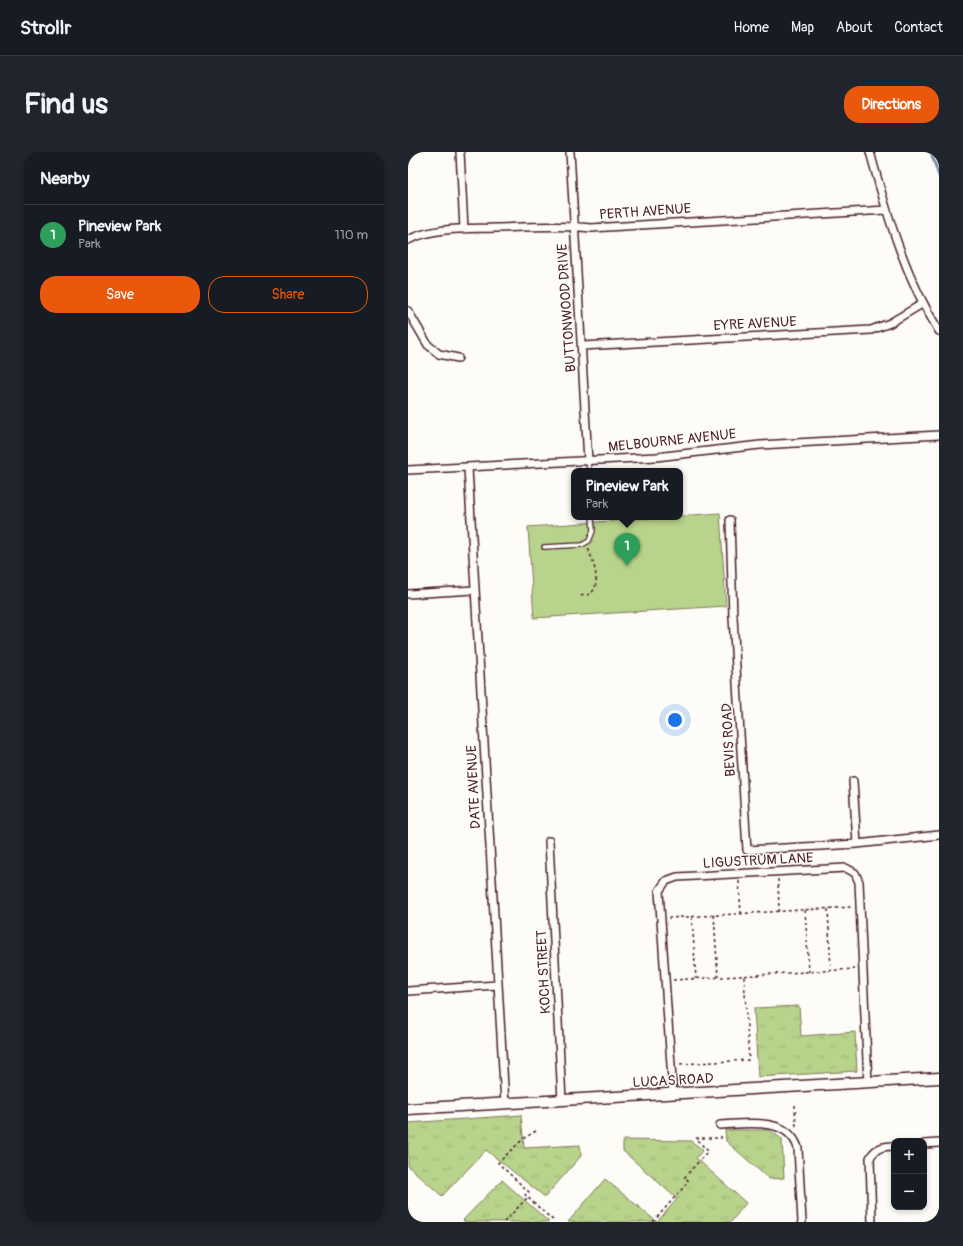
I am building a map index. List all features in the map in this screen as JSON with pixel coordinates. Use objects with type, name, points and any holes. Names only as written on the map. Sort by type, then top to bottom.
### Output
[{"type":"street","points":[[460,152],[464,229]]},
{"type":"street","name":"BUTTONWOOD DRIVE","points":[[570,152],[588,461]]},
{"type":"street","points":[[870,152],[886,210],[903,260],[922,304],[939,331]]},
{"type":"street","name":"PERTH AVENUE","points":[[408,240],[416,236],[440,230],[574,226],[591,228],[886,210]]},
{"type":"street","name":"EYRE AVENUE","points":[[582,346],[871,330],[890,323],[922,304]]},
{"type":"street","points":[[408,311],[428,345],[439,354],[458,358]]},
{"type":"street","name":"MELBOURNE AVENUE","points":[[408,470],[656,457],[760,445],[939,435]]},
{"type":"street","name":"DATE AVENUE","points":[[468,468],[505,1104]]},
{"type":"street","name":"BEVIS ROAD","points":[[730,520],[732,617],[747,850],[857,844],[939,835]]},
{"type":"street","points":[[408,594],[474,590]]},
{"type":"street","points":[[854,781],[857,844]]},
{"type":"street","name":"KOCH STREET","points":[[549,841],[562,1101]]},
{"type":"street","name":"LIGUSTRUM LANE","points":[[673,1094],[659,891],[666,881],[677,877],[846,868],[855,873],[859,882],[868,1083]]},
{"type":"street","points":[[408,991],[497,985]]},
{"type":"street","name":"LUCAS ROAD","points":[[408,1109],[939,1078]]},
{"type":"street","points":[[720,1125],[761,1124],[778,1127],[788,1132],[795,1139],[798,1148],[802,1222]]},
{"type":"street","points":[[927,1144],[939,1143]]},
{"type":"street","points":[[872,1222],[869,1164],[872,1153],[884,1146],[891,1146]]},
{"type":"lane","points":[[588,461],[589,468]]},
{"type":"lane","points":[[544,547],[582,545],[586,543],[589,541],[593,531],[592,520]]},
{"type":"path","points":[[581,596],[590,594],[597,582],[586,543]]},
{"type":"path","points":[[777,872],[779,911]]},
{"type":"path","points":[[738,874],[741,914]]},
{"type":"path","points":[[661,918],[860,907]]},
{"type":"path","points":[[828,909],[831,970]]},
{"type":"path","points":[[805,910],[809,972]]},
{"type":"path","points":[[714,915],[718,977]]},
{"type":"path","points":[[692,916],[696,979]]},
{"type":"path","points":[[665,980],[863,968]]},
{"type":"path","points":[[671,1065],[749,1060],[744,976]]},
{"type":"path","points":[[795,1105],[795,1139]]},
{"type":"path","points":[[653,1222],[688,1182],[688,1180],[684,1178],[708,1151],[695,1138],[721,1138],[720,1125]]},
{"type":"path","points":[[504,1222],[528,1197],[526,1195],[529,1192],[498,1163],[524,1138],[536,1131]]},
{"type":"path","points":[[528,1197],[555,1222]]},
{"type":"green space","points":[[720,513],[726,606],[534,618],[528,527],[624,520],[683,520],[683,516]]},
{"type":"green space","points":[[799,1006],[801,1036],[855,1032],[857,1071],[758,1077],[754,1008]]},
{"type":"green space","points":[[521,1115],[524,1148],[580,1145],[581,1156],[545,1197],[486,1150],[442,1196],[408,1166],[408,1123]]},
{"type":"green space","points":[[725,1130],[769,1130],[782,1139],[784,1178],[769,1179],[726,1141]]},
{"type":"green space","points":[[623,1140],[691,1141],[703,1150],[696,1158],[746,1203],[731,1222],[657,1222],[677,1199],[623,1151]]},
{"type":"green space","points":[[605,1179],[657,1222],[568,1222]]},
{"type":"green space","points":[[502,1180],[549,1222],[465,1222],[463,1220]]},
{"type":"waterway","points":[[931,152],[939,176]]},
{"type":"place","name":"Pineview Park","points":[[627,566]]}]
